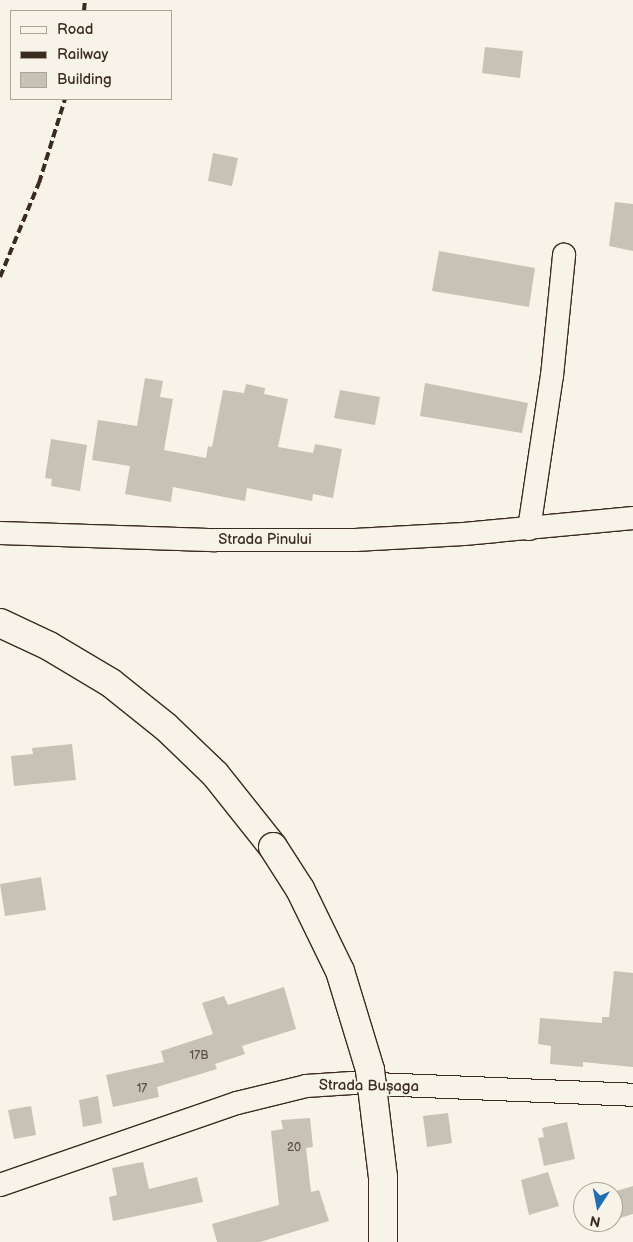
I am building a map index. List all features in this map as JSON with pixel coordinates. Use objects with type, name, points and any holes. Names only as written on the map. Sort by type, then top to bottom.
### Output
[{"type":"highway","points":[[0,623],[50,646],[111,683],[166,727],[215,774],[273,847],[300,889],[332,954],[370,1070],[383,1177],[383,1242]]},
{"type":"street","points":[[529,529],[552,376],[564,255]]},
{"type":"street","name":"Strada Pinului","points":[[0,533],[216,540],[355,540],[529,529],[633,518]]},
{"type":"street","name":"Strada Bușaga","points":[[0,1185],[238,1103],[306,1086],[352,1083],[633,1095]]},
{"type":"building","points":[[485,47],[523,51],[520,78],[482,73]]},
{"type":"building","points":[[213,153],[238,158],[232,186],[208,181]]},
{"type":"building","points":[[615,202],[633,204],[633,251],[609,246]]},
{"type":"building","points":[[439,251],[535,268],[529,307],[432,291]]},
{"type":"building","points":[[145,378],[163,381],[160,397],[173,399],[164,450],[206,458],[208,446],[212,447],[223,390],[244,393],[246,384],[265,388],[264,394],[288,399],[278,447],[313,453],[315,444],[342,449],[333,498],[313,494],[312,501],[247,488],[245,501],[173,487],[171,502],[125,494],[130,466],[92,460],[98,420],[137,426]]},
{"type":"building","points":[[425,383],[528,403],[522,433],[420,416]]},
{"type":"building","points":[[340,390],[380,397],[375,425],[334,418]]},
{"type":"building","points":[[51,439],[87,445],[80,491],[51,486],[52,479],[45,478]]},
{"type":"building","points":[[72,744],[76,780],[14,786],[11,756],[33,754],[32,748]]},
{"type":"building","points":[[41,877],[46,910],[5,916],[0,884]]},
{"type":"building","points":[[614,971],[633,973],[633,1067],[583,1062],[583,1067],[550,1064],[551,1046],[538,1044],[540,1018],[602,1023],[602,1017],[609,1017]]},
{"type":"building","points":[[284,987],[296,1029],[242,1046],[245,1054],[215,1064],[217,1069],[157,1087],[159,1097],[113,1107],[106,1075],[164,1062],[161,1051],[213,1034],[202,1003],[224,996],[228,1005]]},
{"type":"building","points":[[98,1096],[102,1123],[83,1127],[79,1100]]},
{"type":"building","points":[[31,1106],[36,1135],[14,1139],[8,1110]]},
{"type":"building","points":[[448,1113],[452,1143],[427,1147],[423,1116]]},
{"type":"building","points":[[310,1118],[313,1147],[306,1148],[311,1192],[319,1190],[329,1221],[260,1242],[217,1242],[212,1224],[279,1205],[271,1131],[283,1129],[281,1120]]},
{"type":"building","points":[[567,1122],[575,1159],[544,1166],[538,1138],[544,1137],[542,1128]]},
{"type":"building","points":[[143,1162],[149,1189],[197,1177],[203,1202],[113,1221],[109,1197],[117,1195],[112,1168]]},
{"type":"building","points":[[548,1172],[559,1206],[529,1215],[521,1180]]},
{"type":"building","points":[[633,1186],[633,1214],[623,1217],[623,1189]]},
{"type":"railway","points":[[84,10],[85,0]]},
{"type":"railway","points":[[0,277],[39,183],[65,100]]}]
